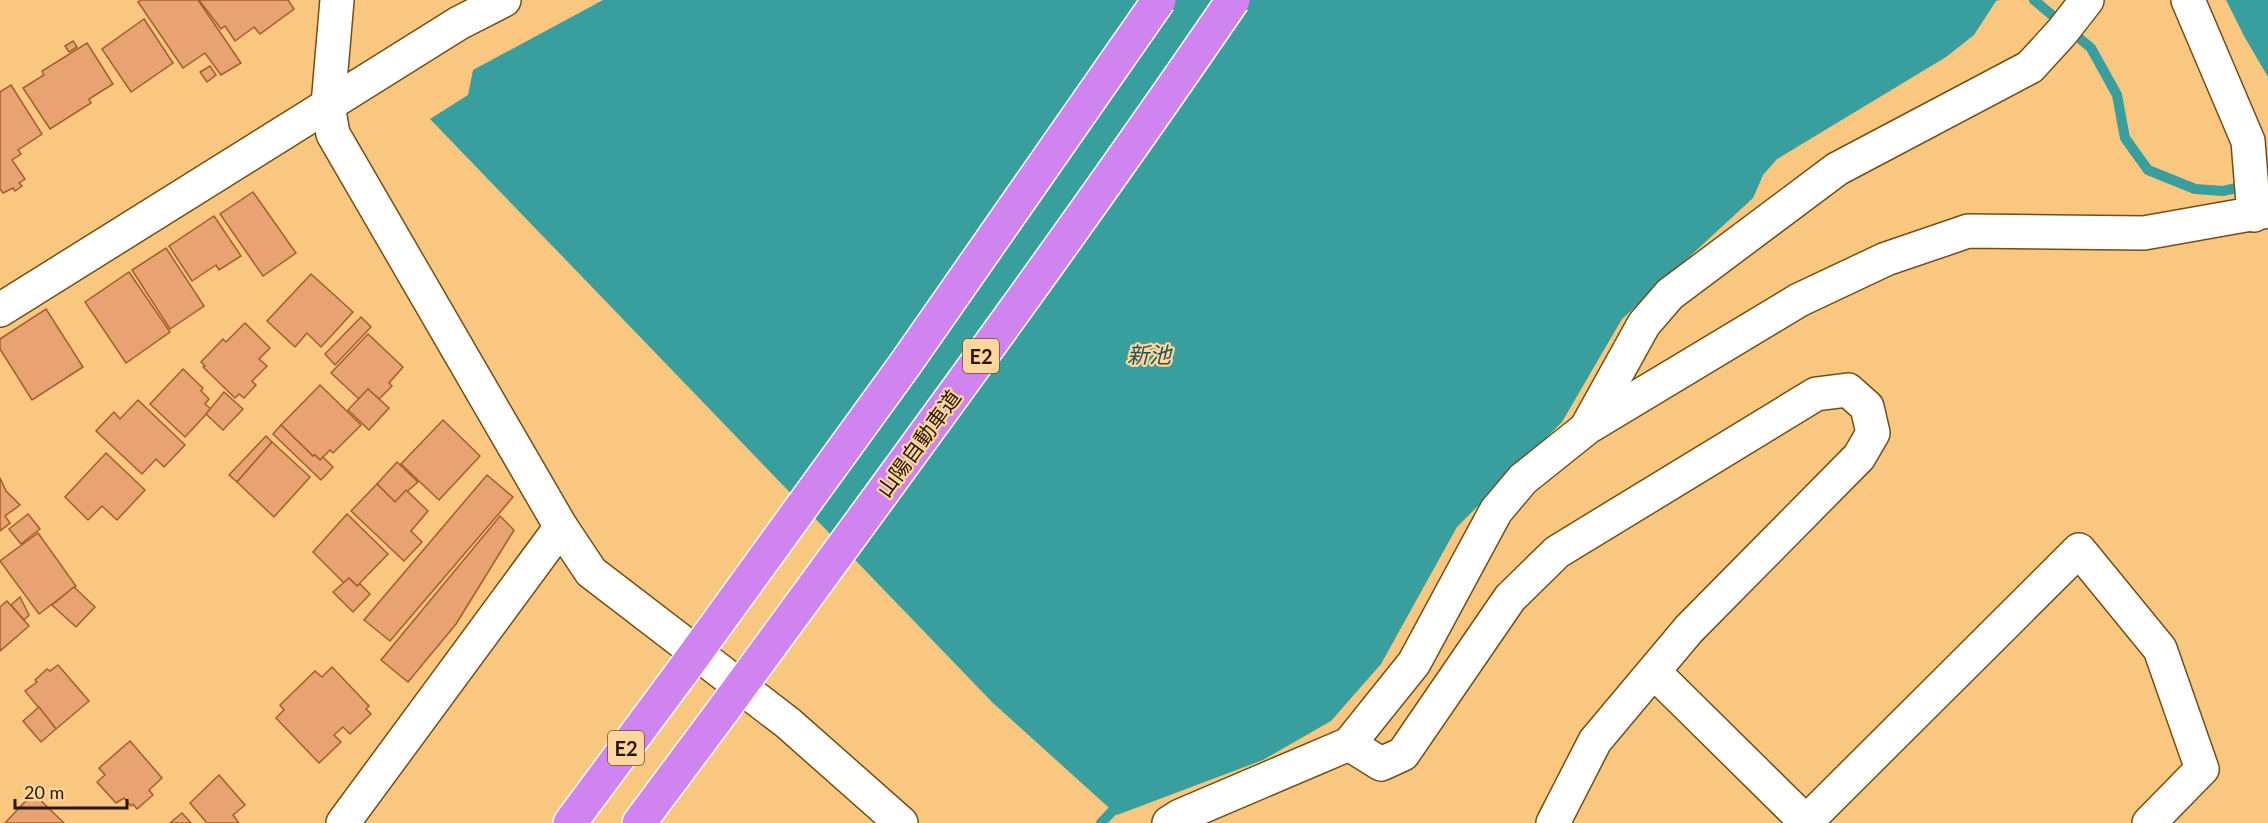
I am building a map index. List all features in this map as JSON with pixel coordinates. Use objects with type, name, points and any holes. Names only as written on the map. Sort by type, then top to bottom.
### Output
[{"type":"highway","name":"E2","points":[[570,823],[906,363],[1159,0]]},
{"type":"highway","name":"山陽自動車道","points":[[639,823],[936,419],[1158,109],[1233,0]]},
{"type":"street","points":[[337,0],[328,105],[333,134],[561,527],[591,572],[788,723],[901,823]]},
{"type":"street","points":[[0,310],[459,23],[504,0]]},
{"type":"street","points":[[1169,823],[1180,816],[1349,744],[1414,663],[1496,510],[1523,479],[1588,427],[1799,300],[1886,259],[1968,231],[2144,233],[2256,199],[2248,141],[2188,0]]},
{"type":"street","points":[[1588,427],[1644,324],[1670,294],[1837,169],[2030,67],[2075,16]]},
{"type":"street","points":[[1349,744],[1381,764],[1403,754],[1510,598],[1557,552],[1816,394],[1848,390],[1867,407],[1873,433],[1859,458],[1689,629],[1595,741],[1554,823]]},
{"type":"street","points":[[343,823],[561,527]]},
{"type":"street","points":[[1654,672],[1806,823],[2079,550],[2160,650],[2202,769],[2149,823]]},
{"type":"water","name":"新池","points":[[603,0],[2000,0],[1996,1],[1974,35],[1946,57],[1777,159],[1763,175],[1753,198],[1622,319],[1562,422],[1457,527],[1381,664],[1331,721],[1263,760],[1117,815],[993,703],[430,119],[468,95],[473,70]]},
{"type":"water","points":[[2226,0],[2268,0],[2268,77],[2244,36]]},
{"type":"building","points":[[141,0],[198,0],[241,63],[221,75],[205,53],[183,68],[138,2]]},
{"type":"building","points":[[199,0],[288,0],[294,9],[260,34],[254,27],[235,41],[225,26],[221,29]]},
{"type":"building","points":[[144,19],[173,63],[131,92],[102,49]]},
{"type":"building","points":[[73,41],[77,47],[69,52],[65,46]]},
{"type":"building","points":[[87,43],[113,84],[89,99],[91,103],[50,129],[23,88],[44,75],[42,71]]},
{"type":"building","points":[[210,66],[216,75],[207,82],[200,72]]},
{"type":"building","points":[[11,85],[42,134],[18,150],[21,154],[12,160],[25,179],[19,183],[22,186],[15,191],[13,188],[3,193],[0,189],[0,92]]},
{"type":"building","points":[[253,192],[296,253],[263,276],[220,214]]},
{"type":"building","points":[[214,216],[241,256],[219,270],[216,265],[192,281],[169,246]]},
{"type":"building","points":[[166,248],[204,306],[170,329],[132,270]]},
{"type":"building","points":[[129,272],[170,332],[126,363],[85,302]]},
{"type":"building","points":[[311,274],[353,312],[321,347],[307,333],[295,347],[267,321]]},
{"type":"building","points":[[46,309],[83,367],[32,400],[0,349],[0,339]]},
{"type":"building","points":[[361,317],[371,327],[335,365],[325,354]]},
{"type":"building","points":[[245,323],[270,348],[259,359],[267,366],[252,381],[256,385],[244,398],[239,394],[235,398],[203,367],[205,366],[201,362],[223,339],[226,342]]},
{"type":"building","points":[[368,334],[403,367],[389,383],[392,386],[379,399],[368,389],[359,399],[331,373]]},
{"type":"building","points":[[183,369],[203,388],[201,391],[209,399],[205,404],[211,409],[185,437],[150,404]]},
{"type":"building","points":[[320,385],[361,425],[333,453],[330,450],[320,460],[281,425]]},
{"type":"building","points":[[368,389],[389,408],[369,430],[348,410]]},
{"type":"building","points":[[224,392],[243,409],[223,430],[206,414]]},
{"type":"building","points":[[138,400],[185,445],[164,467],[156,459],[142,474],[96,431],[114,412],[120,419]]},
{"type":"building","points":[[443,420],[480,456],[439,500],[401,464]]},
{"type":"building","points":[[281,425],[313,456],[315,455],[320,460],[323,457],[333,467],[321,480],[273,434]]},
{"type":"building","points":[[266,436],[272,442],[237,482],[229,475]]},
{"type":"building","points":[[272,442],[310,477],[274,517],[237,482]]},
{"type":"building","points":[[106,453],[145,490],[117,520],[102,506],[88,520],[65,497]]},
{"type":"building","points":[[397,462],[418,482],[395,502],[377,484]]},
{"type":"building","points":[[487,475],[513,497],[390,641],[364,620]]},
{"type":"building","points":[[0,478],[6,491],[20,505],[5,516],[10,523],[0,531]]},
{"type":"building","points":[[377,484],[395,502],[406,490],[428,511],[411,531],[422,542],[404,561],[351,511]]},
{"type":"building","points":[[28,514],[40,529],[21,544],[9,529]]},
{"type":"building","points":[[347,514],[388,554],[357,586],[349,578],[344,583],[313,552]]},
{"type":"building","points":[[500,516],[514,530],[456,624],[408,682],[381,660]]},
{"type":"building","points":[[38,533],[76,586],[39,614],[0,561]]},
{"type":"building","points":[[349,578],[357,586],[360,584],[370,594],[353,612],[333,592]]},
{"type":"building","points":[[74,587],[95,607],[76,627],[52,605]]},
{"type":"building","points":[[20,597],[29,615],[24,620],[11,605]]},
{"type":"building","points":[[7,601],[29,626],[0,651],[0,607]]},
{"type":"building","points":[[58,665],[89,701],[56,729],[25,691],[37,682],[35,680],[47,669],[50,671]]},
{"type":"building","points":[[332,667],[369,706],[366,709],[371,714],[350,734],[343,727],[334,735],[341,742],[319,763],[276,718],[284,710],[280,705],[315,671],[322,677]]},
{"type":"building","points":[[39,707],[56,729],[41,742],[23,721]]},
{"type":"building","points":[[130,741],[162,778],[149,790],[153,795],[137,809],[124,798],[116,803],[97,782],[105,775],[99,768]]},
{"type":"building","points":[[219,775],[245,805],[233,815],[239,823],[207,823],[190,803]]},
{"type":"building","points":[[33,793],[64,823],[5,823]]},
{"type":"building","points":[[182,813],[191,823],[170,823]]},
{"type":"waterway","points":[[2034,0],[2091,48],[2117,95],[2125,138],[2148,170],[2195,189],[2223,191],[2268,181]]},
{"type":"waterway","points":[[1101,823],[1122,801]]}]
